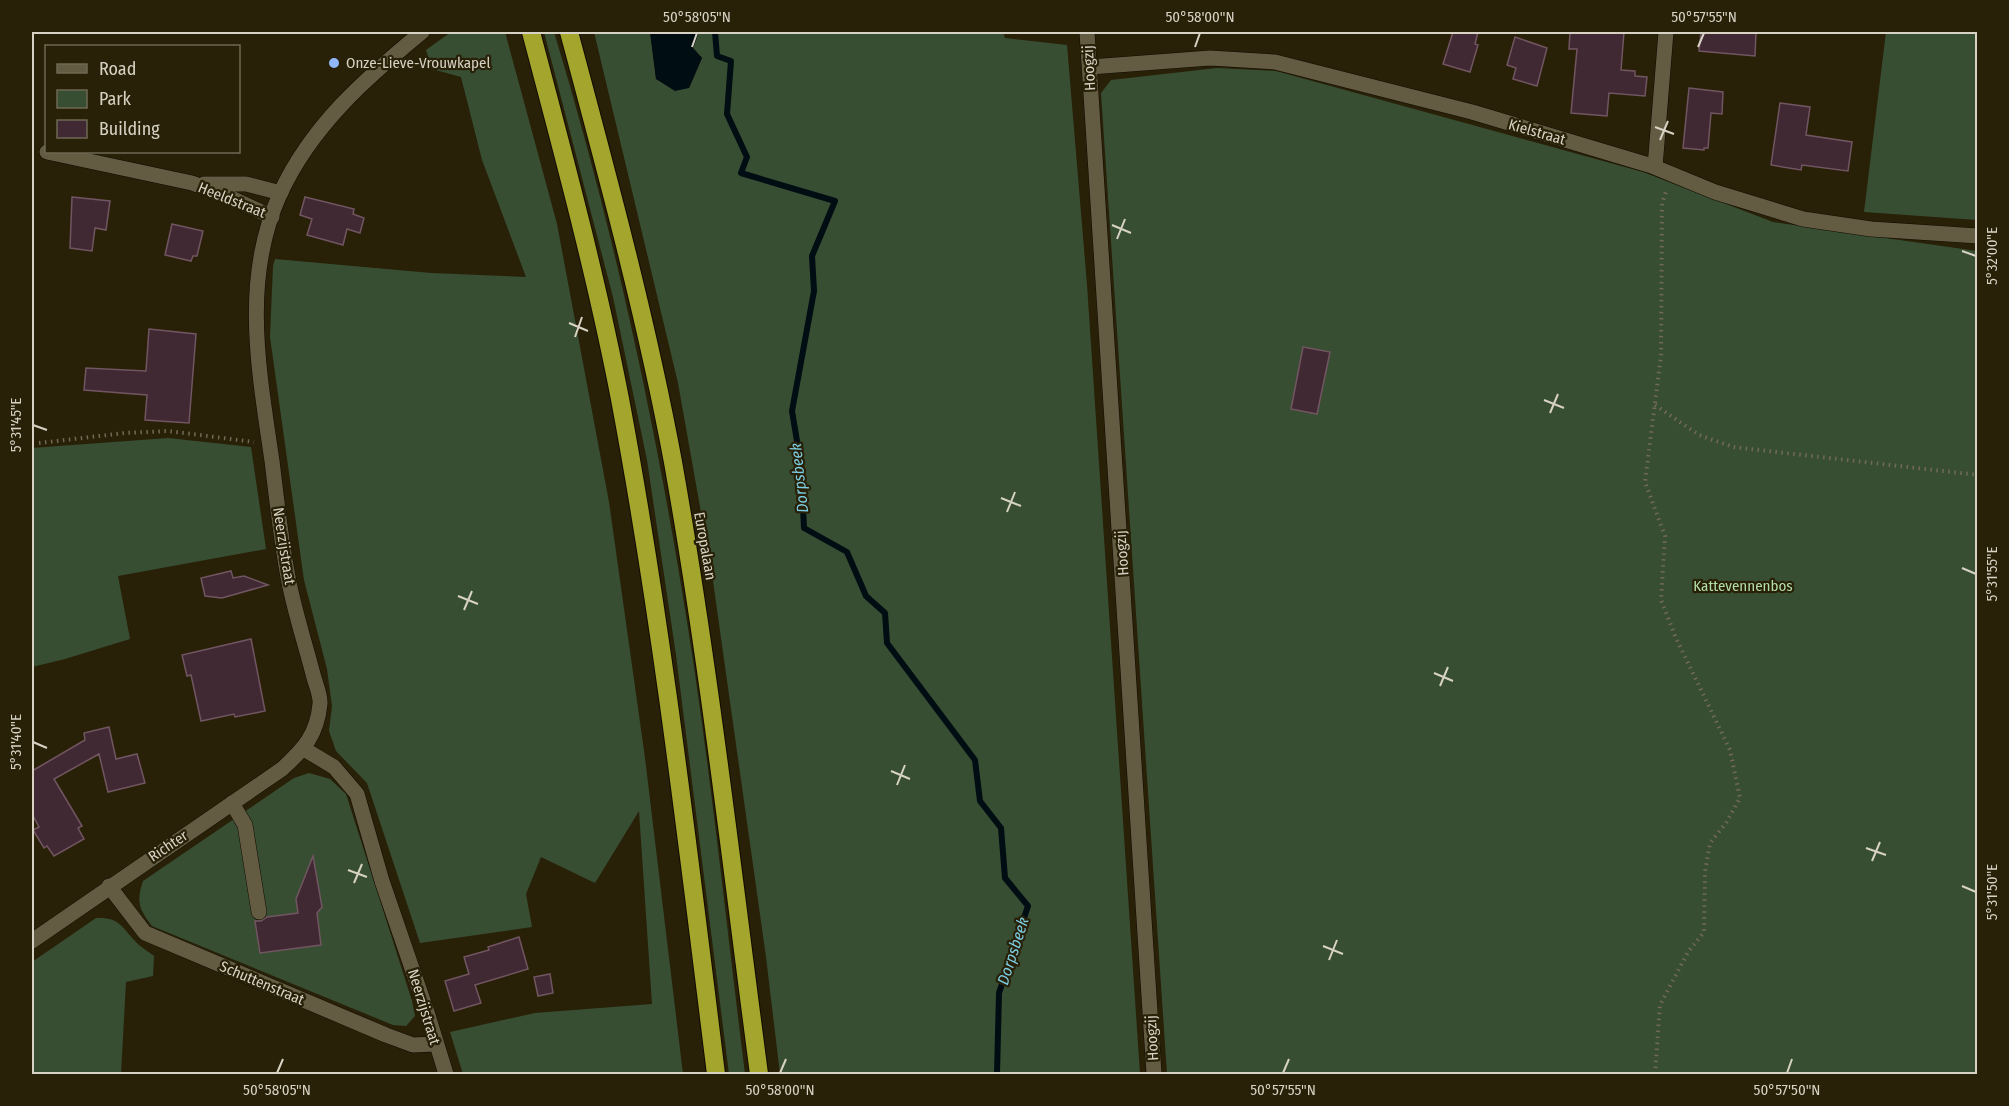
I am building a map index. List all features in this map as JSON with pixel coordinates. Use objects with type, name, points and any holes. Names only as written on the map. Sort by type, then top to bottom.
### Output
[{"type":"highway","points":[[531,32],[583,228],[620,398],[651,586],[678,773],[716,1074]]},
{"type":"highway","name":"Europalaan","points":[[569,32],[635,282],[672,460],[699,618],[759,1074]]},
{"type":"street","name":"Neerzijstraat","points":[[422,32],[383,64],[336,108],[306,148],[280,194],[262,250],[257,277],[255,321],[257,357],[289,582],[320,703],[313,730],[304,749],[334,767],[357,794],[382,881],[428,1012],[435,1044],[446,1074]]},
{"type":"street","name":"Hoogzij","points":[[1087,32],[1113,407],[1154,1074]]},
{"type":"street","points":[[1655,167],[1666,32]]},
{"type":"street","name":"Kielstraat","points":[[1090,67],[1210,58],[1275,62],[1472,112],[1655,167],[1714,192],[1803,219],[1871,229],[1977,236]]},
{"type":"street","name":"Heeldstraat","points":[[56,153],[192,183],[228,196],[272,217]]},
{"type":"street","name":"Heeldstraat","points":[[192,183],[246,184],[280,194]]},
{"type":"street","name":"Richter","points":[[32,941],[282,769],[304,749]]},
{"type":"street","points":[[232,803],[245,825],[259,912]]},
{"type":"street","name":"Schuttenstraat","points":[[109,886],[145,933],[412,1045],[435,1044]]},
{"type":"path","points":[[1655,1074],[1660,1005],[1688,952],[1704,932],[1705,872],[1710,843],[1726,823],[1740,798],[1730,750],[1660,600],[1665,536],[1646,482],[1661,356],[1662,203],[1669,185]]},
{"type":"path","points":[[1655,405],[1699,435],[1733,447],[1977,475]]},
{"type":"path","points":[[39,443],[125,433],[168,432],[269,444]]},
{"type":"green space","points":[[451,32],[505,32],[557,224],[609,502],[645,758],[683,1074],[463,1074],[450,1032],[535,1013],[652,1004],[639,811],[595,883],[541,857],[526,894],[532,927],[420,943],[367,783],[336,751],[329,731],[332,706],[327,669],[304,580],[270,337],[273,266],[275,259],[431,273],[526,277],[482,160],[461,77],[432,69],[426,50]]},
{"type":"green space","points":[[544,32],[554,32],[577,110],[618,267],[652,427],[694,667],[745,1074],[729,1074],[676,655],[647,460],[613,297]]},
{"type":"green space","points":[[594,32],[650,32],[656,79],[689,88],[702,58],[693,48],[699,32],[1003,32],[1005,38],[1067,45],[1087,285],[1140,1074],[780,1074],[766,957],[712,574],[678,383]]},
{"type":"green space","points":[[1886,32],[1977,32],[1977,220],[1864,212]]},
{"type":"green space","name":"Kattevennenbos","points":[[1217,68],[1276,71],[1643,172],[1773,222],[1977,251],[1977,1074],[1167,1074],[1101,93],[1111,80]]},
{"type":"green space","points":[[168,438],[251,447],[266,549],[118,576],[130,639],[32,667],[32,448]]},
{"type":"green space","points":[[309,773],[330,779],[346,794],[412,1001],[415,1016],[406,1026],[393,1025],[152,926],[140,905],[143,881],[294,778]]},
{"type":"green space","points":[[96,918],[115,921],[154,956],[153,976],[126,982],[121,1074],[32,1074],[32,962]]},
{"type":"shaded area","points":[[650,32],[699,32],[693,48],[702,58],[689,88],[675,91],[656,79]]},
{"type":"building","points":[[1453,32],[1478,32],[1475,44],[1478,45],[1470,72],[1443,64]]},
{"type":"building","points":[[1570,32],[1624,32],[1621,70],[1635,71],[1635,76],[1647,77],[1645,96],[1609,93],[1607,116],[1571,113],[1577,49],[1569,49]]},
{"type":"building","points":[[1701,32],[1756,32],[1755,56],[1699,51]]},
{"type":"building","points":[[1515,37],[1547,48],[1537,86],[1513,79],[1516,68],[1507,65]]},
{"type":"building","points":[[1689,88],[1723,92],[1722,114],[1711,113],[1708,148],[1704,150],[1683,148]]},
{"type":"building","points":[[1780,103],[1810,107],[1806,135],[1852,142],[1848,171],[1802,165],[1801,170],[1771,165]]},
{"type":"building","points":[[72,197],[110,201],[106,230],[95,228],[92,251],[70,248]]},
{"type":"building","points":[[305,197],[354,209],[353,214],[364,218],[360,233],[347,229],[343,245],[307,235],[312,219],[300,215]]},
{"type":"building","points":[[172,224],[203,231],[197,256],[193,256],[191,261],[165,255]]},
{"type":"building","points":[[149,329],[196,334],[189,423],[145,420],[147,395],[84,390],[86,368],[146,371]]},
{"type":"building","points":[[1303,347],[1330,352],[1317,414],[1291,409]]},
{"type":"building","points":[[231,571],[233,578],[244,576],[268,585],[222,598],[205,596],[201,578]]},
{"type":"building","points":[[251,639],[265,711],[235,717],[234,714],[201,721],[191,675],[187,676],[182,655]]},
{"type":"building","points":[[109,727],[116,759],[137,754],[145,783],[108,792],[99,754],[54,779],[82,826],[78,828],[84,839],[54,856],[47,846],[44,848],[33,830],[39,827],[32,814],[32,771],[85,740],[84,733]]},
{"type":"building","points":[[313,856],[322,907],[317,913],[321,945],[260,953],[255,921],[298,913],[296,899]]},
{"type":"building","points":[[519,937],[528,969],[475,985],[481,1003],[454,1011],[445,981],[469,974],[464,957],[489,950],[488,947]]},
{"type":"building","points":[[550,974],[553,993],[538,996],[534,977]]},
{"type":"waterway","name":"Dorpsbeek","points":[[715,32],[717,56],[731,61],[727,114],[747,157],[741,173],[835,201],[812,256],[814,291],[792,411],[801,465],[804,528],[847,552],[866,596],[885,613],[887,643],[975,760],[980,801],[1001,828],[1005,878],[1028,906],[999,993],[997,1074]]},
{"type":"place","name":"Onze-Lieve-Vrouwkapel","points":[[334,63]]}]
